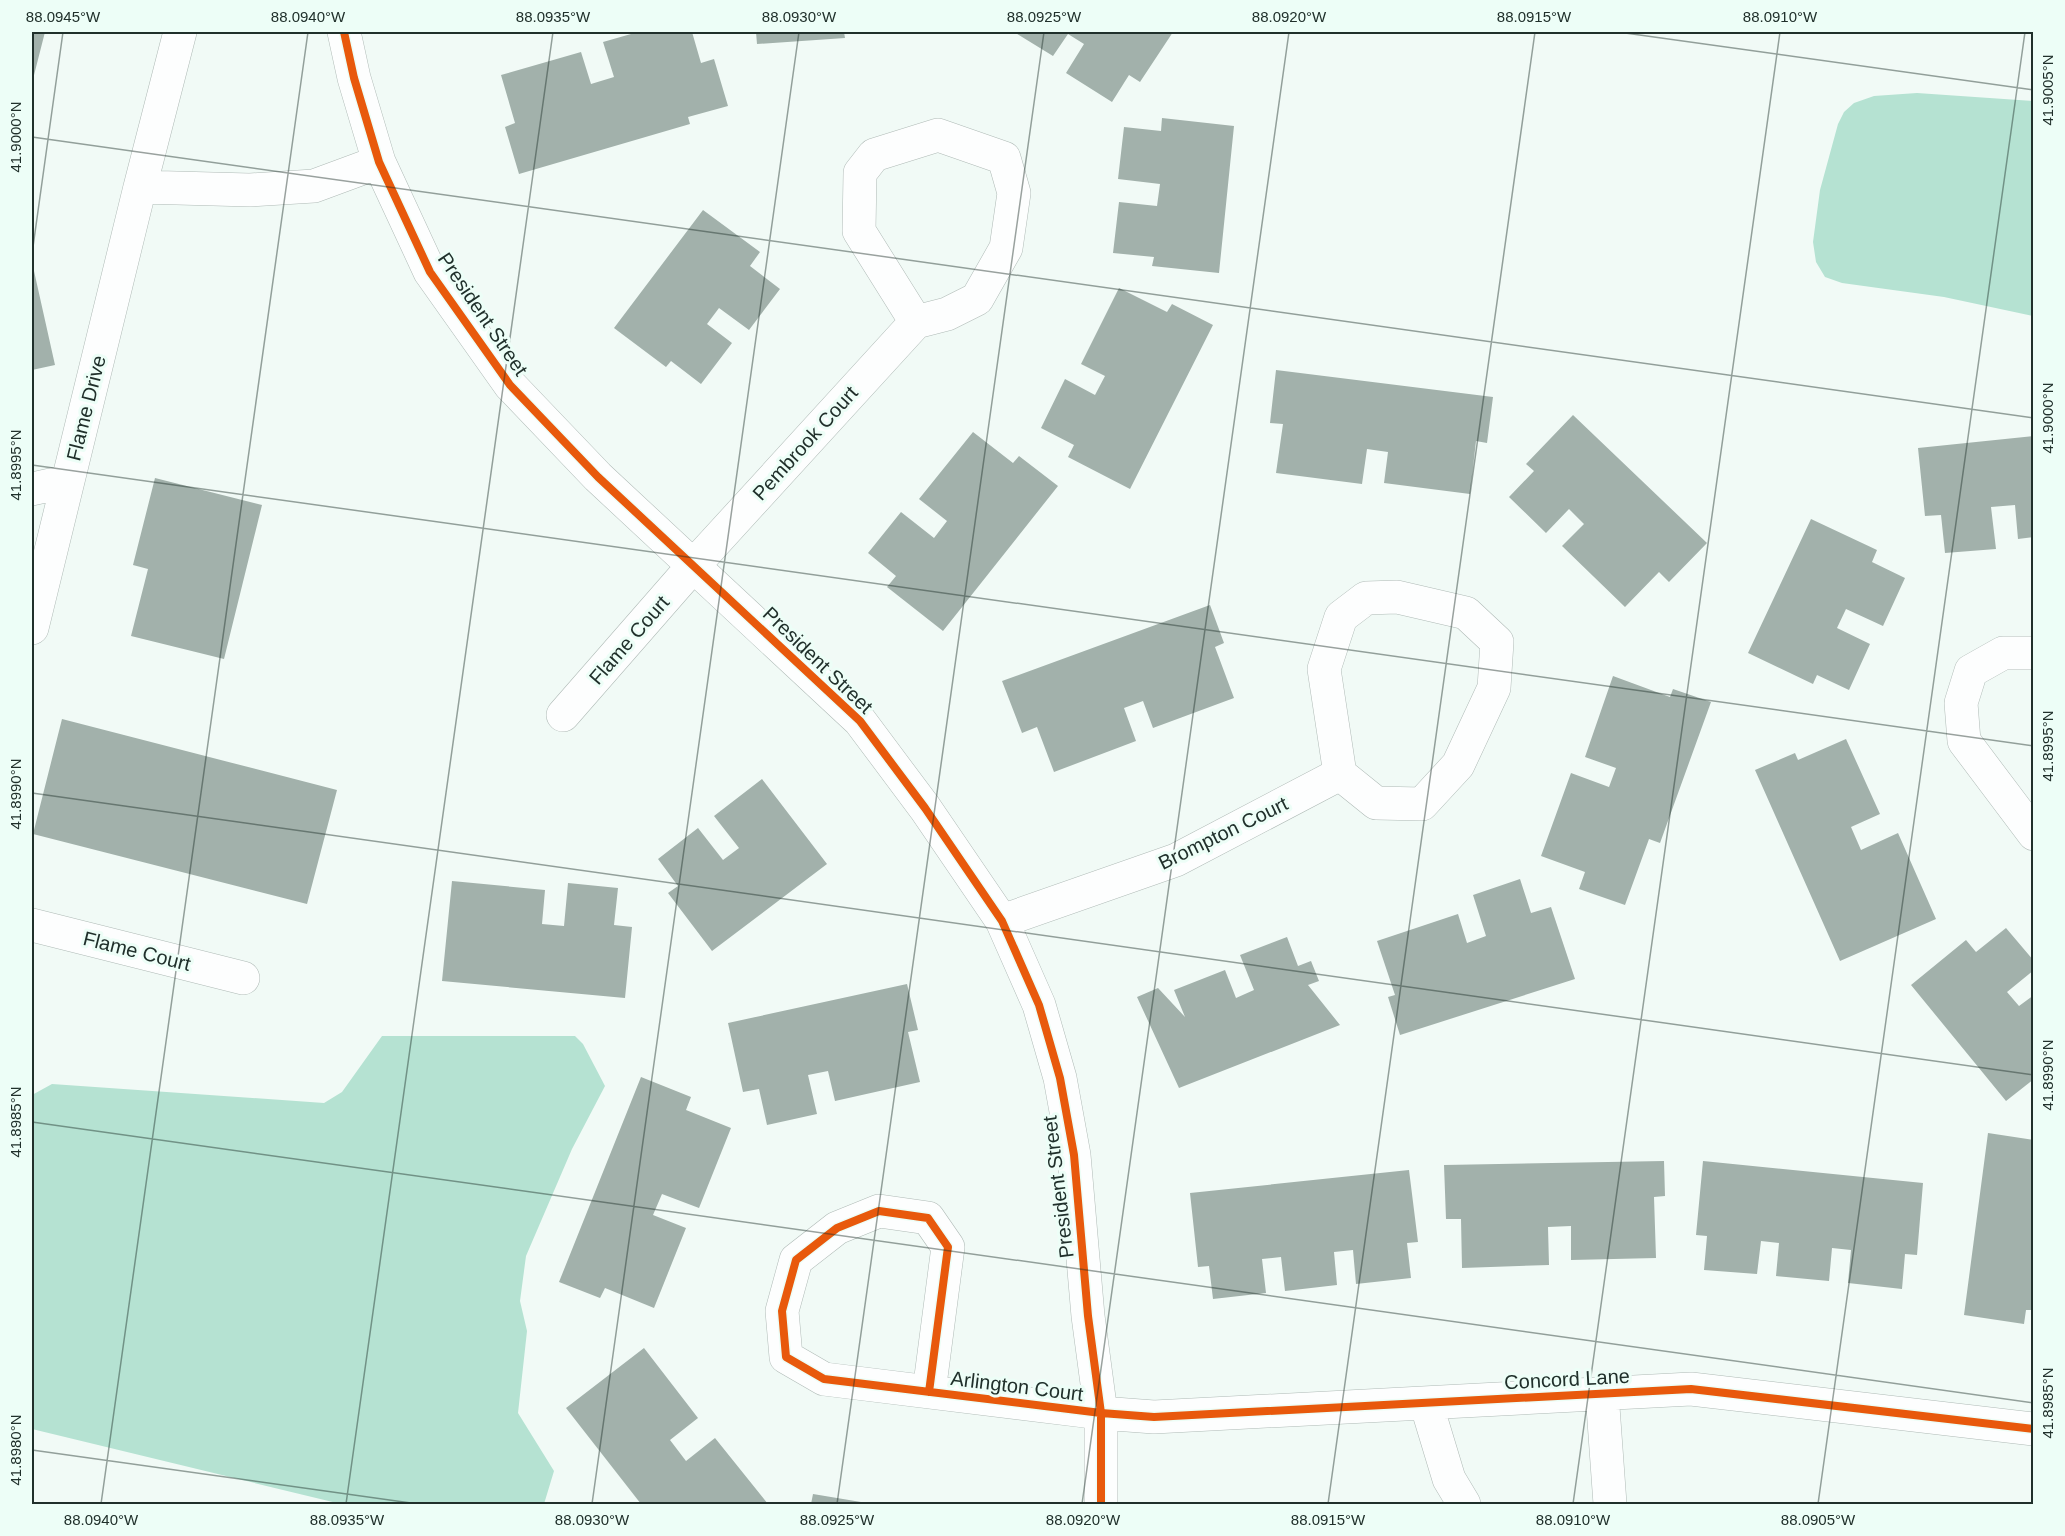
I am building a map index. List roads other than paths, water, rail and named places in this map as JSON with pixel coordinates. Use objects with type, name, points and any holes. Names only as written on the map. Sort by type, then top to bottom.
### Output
[{"type":"street","name":"Flame Drive","points":[[32,628],[180,32]]},
{"type":"street","name":"President Street","points":[[344,32],[354,78],[379,162],[430,272],[510,385],[598,477],[860,721],[925,808],[1002,921],[1039,1005],[1060,1078],[1074,1155],[1088,1316],[1101,1413],[1101,1504]]},
{"type":"street","points":[[938,135],[1004,158],[1014,193],[1006,248],[977,299],[947,314],[916,321],[859,231],[860,172],[874,155],[938,135]]},
{"type":"street","points":[[140,187],[250,190],[314,186],[379,162]]},
{"type":"street","name":"Pembrook Court","points":[[694,565],[916,321]]},
{"type":"street","points":[[32,489],[68,482]]},
{"type":"street","name":"Flame Court","points":[[563,715],[694,565]]},
{"type":"street","points":[[1397,597],[1466,613],[1497,642],[1494,688],[1472,736],[1458,765],[1422,804],[1376,802],[1340,774],[1324,669],[1341,617],[1366,598],[1397,597]]},
{"type":"street","points":[[2034,653],[2003,653],[1971,671],[1961,704],[1964,741],[2034,834]]},
{"type":"street","name":"Brompton Court","points":[[1002,921],[1176,860],[1340,774]]},
{"type":"street","name":"Flame Court","points":[[32,925],[243,978]]},
{"type":"street","name":"Arlington Court","points":[[929,1392],[948,1247],[928,1218],[879,1211],[837,1228],[796,1260],[782,1311],[786,1357],[824,1379],[929,1392],[1101,1413]]},
{"type":"street","name":"Concord Lane","points":[[1101,1413],[1154,1418],[1691,1389],[2034,1429]]},
{"type":"street","name":"Concord Lane","points":[[1602,1393],[1610,1504]]},
{"type":"street","points":[[1426,1403],[1449,1479],[1464,1504]]}]
